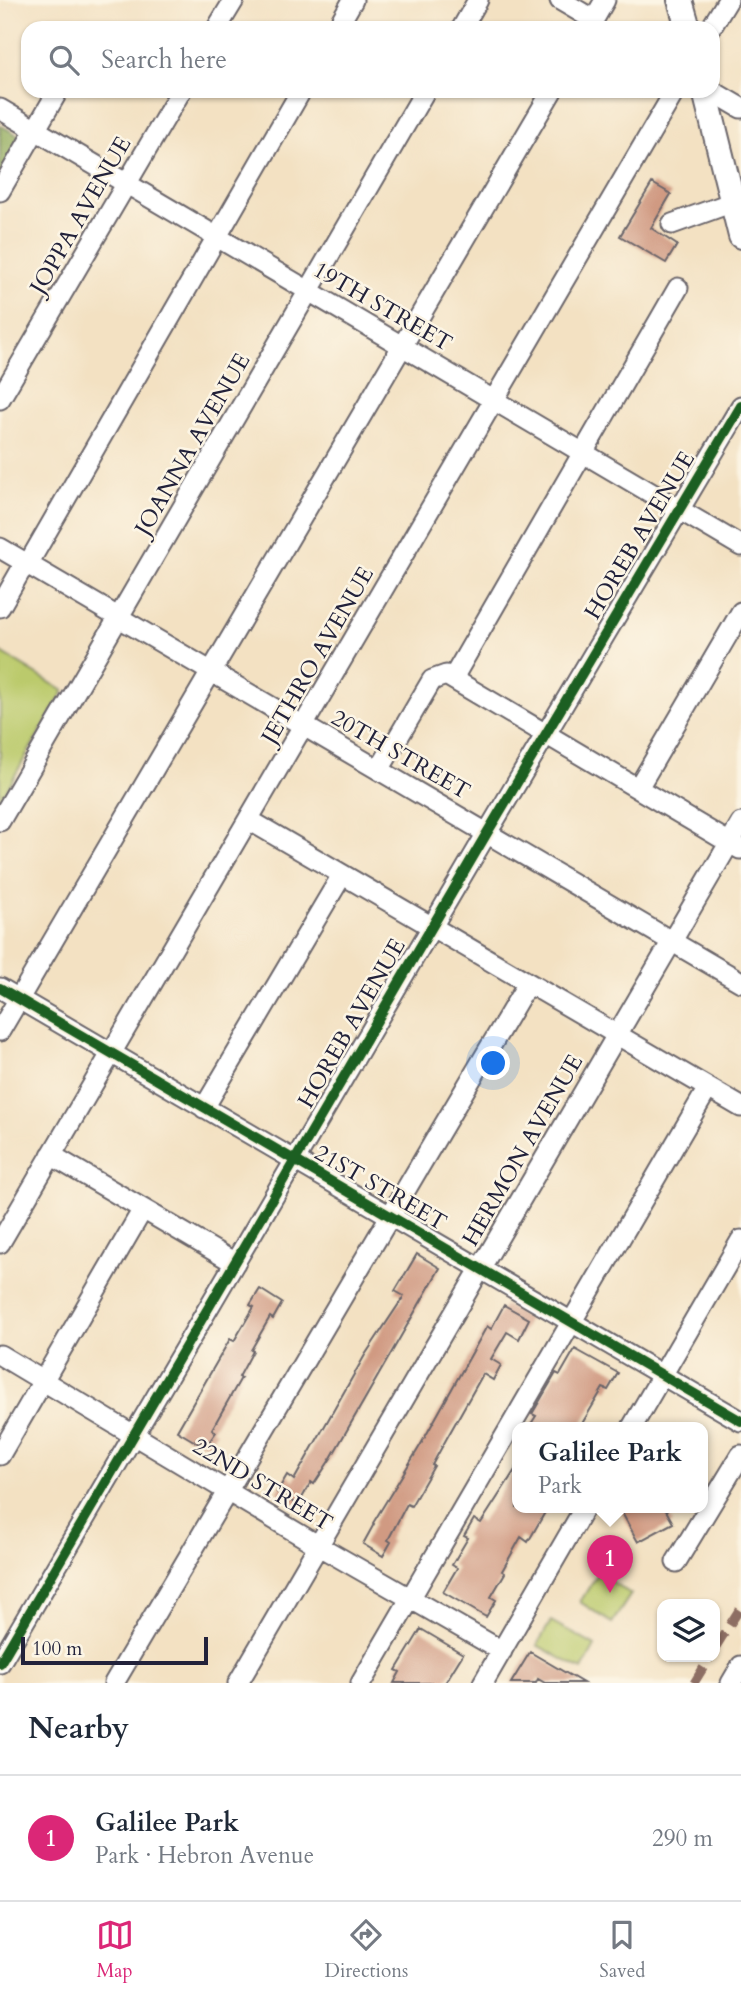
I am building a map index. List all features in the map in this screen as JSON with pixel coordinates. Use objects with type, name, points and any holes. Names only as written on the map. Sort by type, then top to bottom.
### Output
[{"type":"main road","points":[[680,0],[686,21]]},
{"type":"main road","points":[[707,98],[741,236]]},
{"type":"street","points":[[221,21],[233,0]]},
{"type":"street","points":[[341,21],[353,0]]},
{"type":"street","points":[[466,21],[478,0]]},
{"type":"street","points":[[560,0],[587,21]]},
{"type":"street","points":[[593,21],[606,0]]},
{"type":"street","points":[[715,21],[728,0]]},
{"type":"street","points":[[720,96],[741,108]]},
{"type":"street","points":[[0,191],[54,98]]},
{"type":"street","name":"JOPPA AVENUE","points":[[0,399],[177,98]]},
{"type":"street","points":[[0,607],[20,572],[28,564],[297,98]]},
{"type":"street","name":"JOANNA AVENUE","points":[[0,821],[421,98]]},
{"type":"street","points":[[0,1031],[548,98]]},
{"type":"street","name":"JETHRO AVENUE","points":[[0,1243],[671,98]]},
{"type":"street","name":"19TH STREET","points":[[0,109],[741,546]]},
{"type":"street","points":[[672,224],[733,202]]},
{"type":"street","points":[[453,678],[678,288]]},
{"type":"street","name":"HOREB AVENUE","points":[[0,1663],[741,406]]},
{"type":"street","name":"20TH STREET","points":[[0,548],[741,982]]},
{"type":"street","points":[[638,788],[741,612]]},
{"type":"street","points":[[379,770],[432,680],[442,675],[453,678],[735,846]]},
{"type":"street","points":[[249,820],[741,1107]]},
{"type":"street","name":"HERMON AVENUE","points":[[238,1683],[672,942],[735,846],[741,823]]},
{"type":"street","points":[[204,1108],[342,874]]},
{"type":"street","points":[[114,1683],[528,983]]},
{"type":"street","name":"21ST STREET","points":[[0,988],[741,1421]]},
{"type":"street","points":[[513,1422],[708,1088]]},
{"type":"street","points":[[51,1155],[235,1263]]},
{"type":"street","points":[[0,1455],[143,1209]]},
{"type":"street","points":[[635,1422],[741,1240]]},
{"type":"street","name":"22ND STREET","points":[[0,1355],[319,1546],[502,1651]]},
{"type":"street","points":[[361,1683],[512,1424]]},
{"type":"street","points":[[708,1509],[741,1455]]},
{"type":"street","points":[[483,1683],[582,1513]]},
{"type":"street","points":[[676,1562],[706,1513]]},
{"type":"street","points":[[731,1683],[741,1667]]},
{"type":"green space","points":[[0,125],[23,138],[0,179]]},
{"type":"green space","points":[[0,652],[64,691],[0,801]]},
{"type":"green space","points":[[598,1573],[631,1594],[612,1623],[580,1602]]},
{"type":"green space","points":[[551,1621],[595,1646],[582,1670],[537,1645]]},
{"type":"building","points":[[652,183],[671,194],[651,228],[677,245],[666,263],[620,236]]},
{"type":"building","points":[[417,1254],[440,1268],[331,1458],[314,1484],[311,1482],[298,1505],[277,1492],[287,1475],[294,1480],[365,1355],[404,1296],[395,1291]]},
{"type":"building","points":[[260,1289],[282,1303],[273,1319],[270,1317],[251,1350],[253,1351],[239,1377],[241,1378],[212,1429],[216,1432],[207,1445],[200,1441],[199,1444],[177,1431],[230,1339],[234,1341],[254,1307],[250,1305]]},
{"type":"building","points":[[504,1305],[529,1319],[519,1339],[507,1332],[491,1359],[501,1365],[493,1380],[483,1374],[411,1506],[407,1504],[388,1540],[391,1542],[383,1556],[363,1544],[373,1523],[420,1446],[487,1326],[491,1329]]},
{"type":"building","points":[[575,1349],[618,1373],[608,1390],[603,1388],[583,1422],[532,1422],[536,1416],[532,1414],[556,1373],[560,1375]]},
{"type":"building","points":[[512,1475],[512,1513],[545,1513],[528,1542],[521,1537],[502,1571],[505,1573],[491,1597],[496,1600],[486,1617],[443,1592],[457,1568],[452,1565],[468,1538],[464,1536],[474,1519],[481,1523]]},
{"type":"building","points":[[622,1513],[667,1513],[673,1523],[638,1542]]},
{"type":"building","points":[[421,1629],[463,1654],[445,1683],[394,1683],[400,1672],[396,1670]]},
{"type":"building","points":[[530,1652],[583,1683],[545,1683],[538,1679],[536,1683],[511,1683]]},
{"type":"marked path","points":[[720,1640],[741,1607]]},
{"type":"marked path","points":[[694,1683],[707,1662]]},
{"type":"cycle path","points":[[0,1663],[741,406]]},
{"type":"cycle path","points":[[0,988],[741,1421]]},
{"type":"place","name":"Galilee Park","points":[[610,1593]]}]
